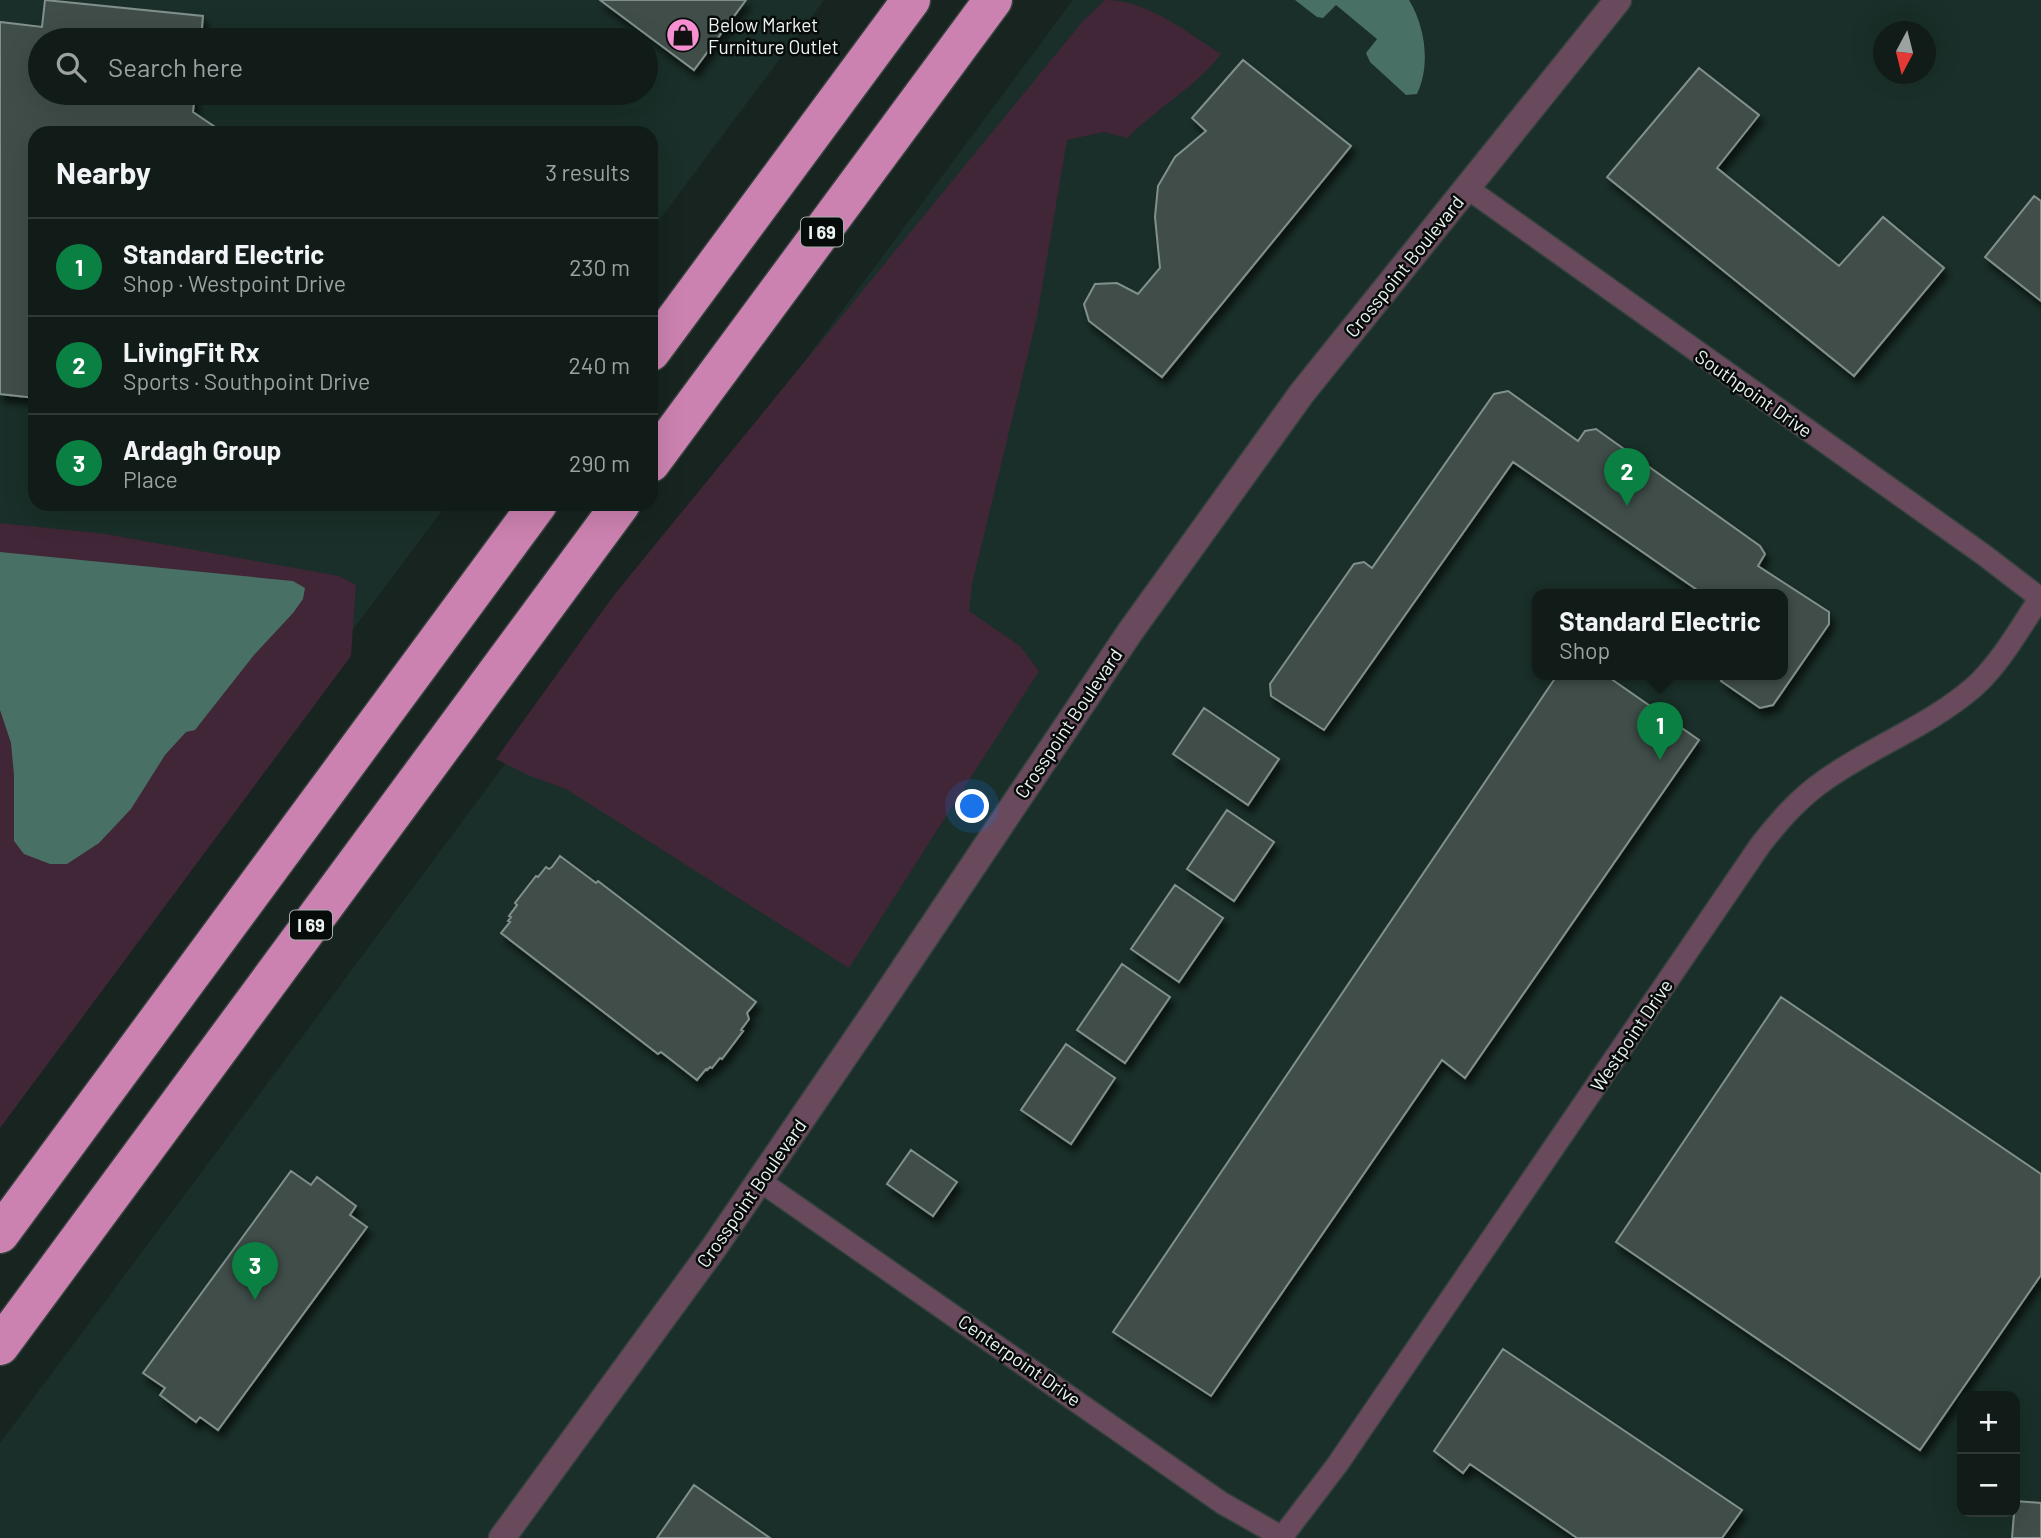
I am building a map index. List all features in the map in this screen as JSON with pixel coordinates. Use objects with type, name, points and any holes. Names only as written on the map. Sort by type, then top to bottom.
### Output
[{"type":"highway","points":[[658,343],[911,0]]},
{"type":"highway","name":"I 69","points":[[658,454],[993,0]]},
{"type":"highway","points":[[0,1234],[533,511]]},
{"type":"highway","name":"I 69","points":[[0,1346],[616,511]]},
{"type":"street","name":"Crosspoint Boulevard","points":[[502,1538],[713,1249],[1130,632],[1302,393],[1618,0]]},
{"type":"street","name":"Southpoint Drive","points":[[1467,188],[2041,597]]},
{"type":"street","name":"Westpoint Drive","points":[[1282,1537],[1337,1465],[1761,844],[1791,807],[1825,780],[1942,711],[1976,685],[2005,650],[2041,597]]},
{"type":"street","name":"Centerpoint Drive","points":[[760,1181],[1222,1503],[1282,1537]]},
{"type":"shaded area","points":[[0,0],[824,0],[658,222],[658,126],[28,126],[28,511],[442,511],[0,1101]]},
{"type":"shaded area","points":[[1073,0],[2041,0],[2041,1538],[0,1538],[0,1443]]},
{"type":"shaded area","points":[[1105,0],[1121,1],[1151,11],[1221,54],[1201,76],[1127,138],[1104,132],[1067,140],[1037,317],[972,584],[969,611],[1020,646],[1039,671],[849,968],[566,789],[530,776],[496,759],[614,595],[1083,21]]},
{"type":"shaded area","points":[[1295,0],[1409,0],[1419,22],[1424,46],[1424,71],[1417,94],[1406,95],[1370,62],[1366,53],[1377,39],[1336,5],[1323,18],[1317,17]]},
{"type":"shaded area","points":[[0,523],[106,534],[339,576],[356,585],[351,656],[0,1128]]},
{"type":"shaded area","points":[[0,552],[293,581],[305,588],[303,599],[293,613],[254,655],[195,730],[186,732],[165,755],[131,809],[99,843],[67,864],[50,864],[24,854],[14,841],[11,743],[0,710]]},
{"type":"building","points":[[45,0],[203,16],[202,28],[28,28],[28,105],[194,105],[193,112],[214,126],[28,126],[28,397],[0,394],[0,22],[42,27]]},
{"type":"building","name":"Below Market Furniture Outlet","points":[[600,0],[746,0],[694,70],[658,43],[658,28],[638,28]]},
{"type":"building","points":[[1243,60],[1351,146],[1162,377],[1089,321],[1084,304],[1095,284],[1117,283],[1138,294],[1160,268],[1155,217],[1158,186],[1175,157],[1206,131],[1192,118]]},
{"type":"building","points":[[1699,68],[1759,115],[1717,168],[1839,266],[1883,217],[1944,268],[1854,376],[1607,177]]},
{"type":"building","points":[[2034,196],[2041,201],[2041,301],[1985,257]]},
{"type":"building","points":[[1508,391],[1578,441],[1585,431],[1596,429],[1760,546],[1765,554],[1758,566],[1829,612],[1829,624],[1773,705],[1760,708],[1721,681],[1788,680],[1788,589],[1696,589],[1513,462],[1324,730],[1271,696],[1270,684],[1354,564],[1364,562],[1372,568],[1494,394]]},
{"type":"building","points":[[1554,680],[1613,680],[1699,740],[1465,1078],[1442,1060],[1211,1396],[1113,1332]]},
{"type":"building","points":[[1204,708],[1279,759],[1248,805],[1173,754]]},
{"type":"building","points":[[1227,810],[1274,842],[1234,901],[1187,869]]},
{"type":"building","points":[[560,856],[596,883],[598,881],[756,1002],[747,1013],[749,1019],[741,1030],[743,1031],[722,1059],[712,1068],[706,1069],[697,1080],[661,1052],[658,1054],[501,933],[510,922],[509,916],[517,905],[515,903],[536,876],[546,867],[552,867]]},
{"type":"building","points":[[1175,885],[1223,918],[1179,982],[1131,949]]},
{"type":"building","points":[[1122,964],[1170,997],[1125,1063],[1077,1030]]},
{"type":"building","points":[[1781,997],[2041,1174],[2041,1275],[1961,1391],[1957,1391],[1957,1396],[1920,1450],[1616,1242]]},
{"type":"building","points":[[1066,1044],[1115,1078],[1071,1144],[1021,1110]]},
{"type":"building","points":[[911,1150],[957,1182],[933,1216],[887,1184]]},
{"type":"building","points":[[291,1171],[311,1185],[317,1177],[356,1206],[350,1215],[367,1227],[218,1430],[200,1417],[196,1422],[160,1395],[165,1388],[143,1373]]},
{"type":"building","points":[[1503,1349],[1742,1510],[1722,1538],[1577,1538],[1470,1464],[1463,1473],[1434,1451]]},
{"type":"building","points":[[694,1485],[770,1538],[657,1538]]},
{"type":"building","points":[[2020,1501],[2041,1503],[2041,1538],[2012,1538],[2014,1517],[2020,1517]]},
{"type":"place","name":"Below Market Furniture Outlet","points":[[683,35]]},
{"type":"place","name":"LivingFit Rx","points":[[1627,506]]},
{"type":"place","name":"Standard Electric","points":[[1660,760]]},
{"type":"place","name":"Ardagh Group","points":[[255,1300]]}]
